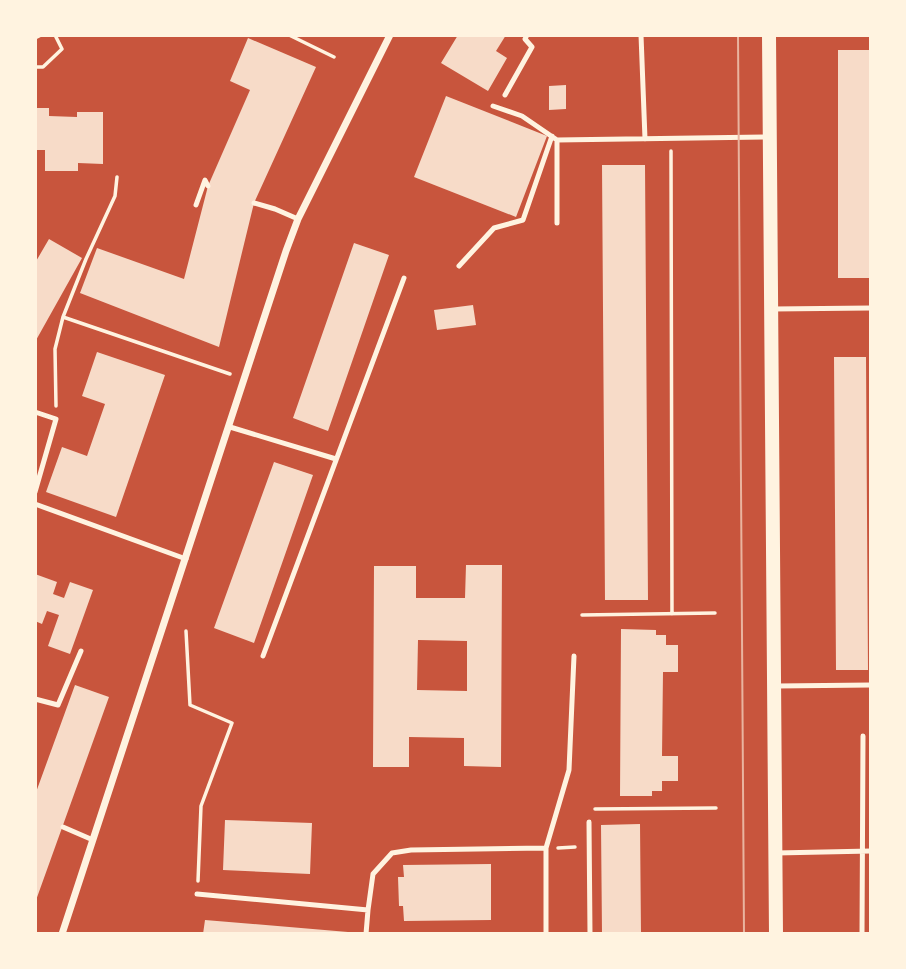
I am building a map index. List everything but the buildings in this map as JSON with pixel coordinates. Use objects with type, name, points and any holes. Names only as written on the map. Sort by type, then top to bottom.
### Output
[{"type":"main road","points":[[769,35],[776,934]]},
{"type":"street","points":[[62,934],[298,219],[390,35]]},
{"type":"lane","points":[[505,95],[532,47],[525,39],[527,35]]},
{"type":"lane","points":[[641,35],[645,139]]},
{"type":"lane","points":[[493,106],[522,116],[554,138],[769,137]]},
{"type":"lane","points":[[554,138],[557,223]]},
{"type":"lane","points":[[459,266],[494,228],[523,220],[554,138]]},
{"type":"lane","points":[[196,205],[205,180],[208,186]]},
{"type":"lane","points":[[254,203],[298,219]]},
{"type":"lane","points":[[263,656],[404,278]]},
{"type":"lane","points":[[771,309],[871,309]]},
{"type":"lane","points":[[35,412],[56,419],[35,492]]},
{"type":"lane","points":[[230,427],[337,459]]},
{"type":"lane","points":[[35,504],[186,559]]},
{"type":"lane","points":[[35,699],[58,705],[81,651]]},
{"type":"lane","points":[[546,934],[546,848],[569,770],[574,656]]},
{"type":"lane","points":[[774,686],[871,685]]},
{"type":"lane","points":[[862,934],[863,736]]},
{"type":"lane","points":[[862,810],[871,809]]},
{"type":"lane","points":[[589,822],[590,934]]},
{"type":"lane","points":[[63,827],[93,840]]},
{"type":"lane","points":[[366,934],[373,874],[393,853],[411,850],[546,848]]},
{"type":"lane","points":[[775,853],[871,851]]},
{"type":"lane","points":[[197,894],[368,910]]},
{"type":"path","points":[[35,38],[41,35]]},
{"type":"path","points":[[35,67],[43,68],[62,49],[55,35]]},
{"type":"path","points":[[289,35],[334,57]]},
{"type":"path","points":[[670,138],[672,614]]},
{"type":"path","points":[[56,419],[55,349],[63,317],[115,196],[117,177]]},
{"type":"path","points":[[63,317],[246,379]]},
{"type":"path","points":[[582,615],[715,613]]},
{"type":"path","points":[[186,631],[190,705],[232,723],[201,806],[197,894]]},
{"type":"path","points":[[592,809],[716,808]]},
{"type":"path","points":[[546,848],[590,847]]},
{"type":"tram line","points":[[738,35],[744,934]]}]
